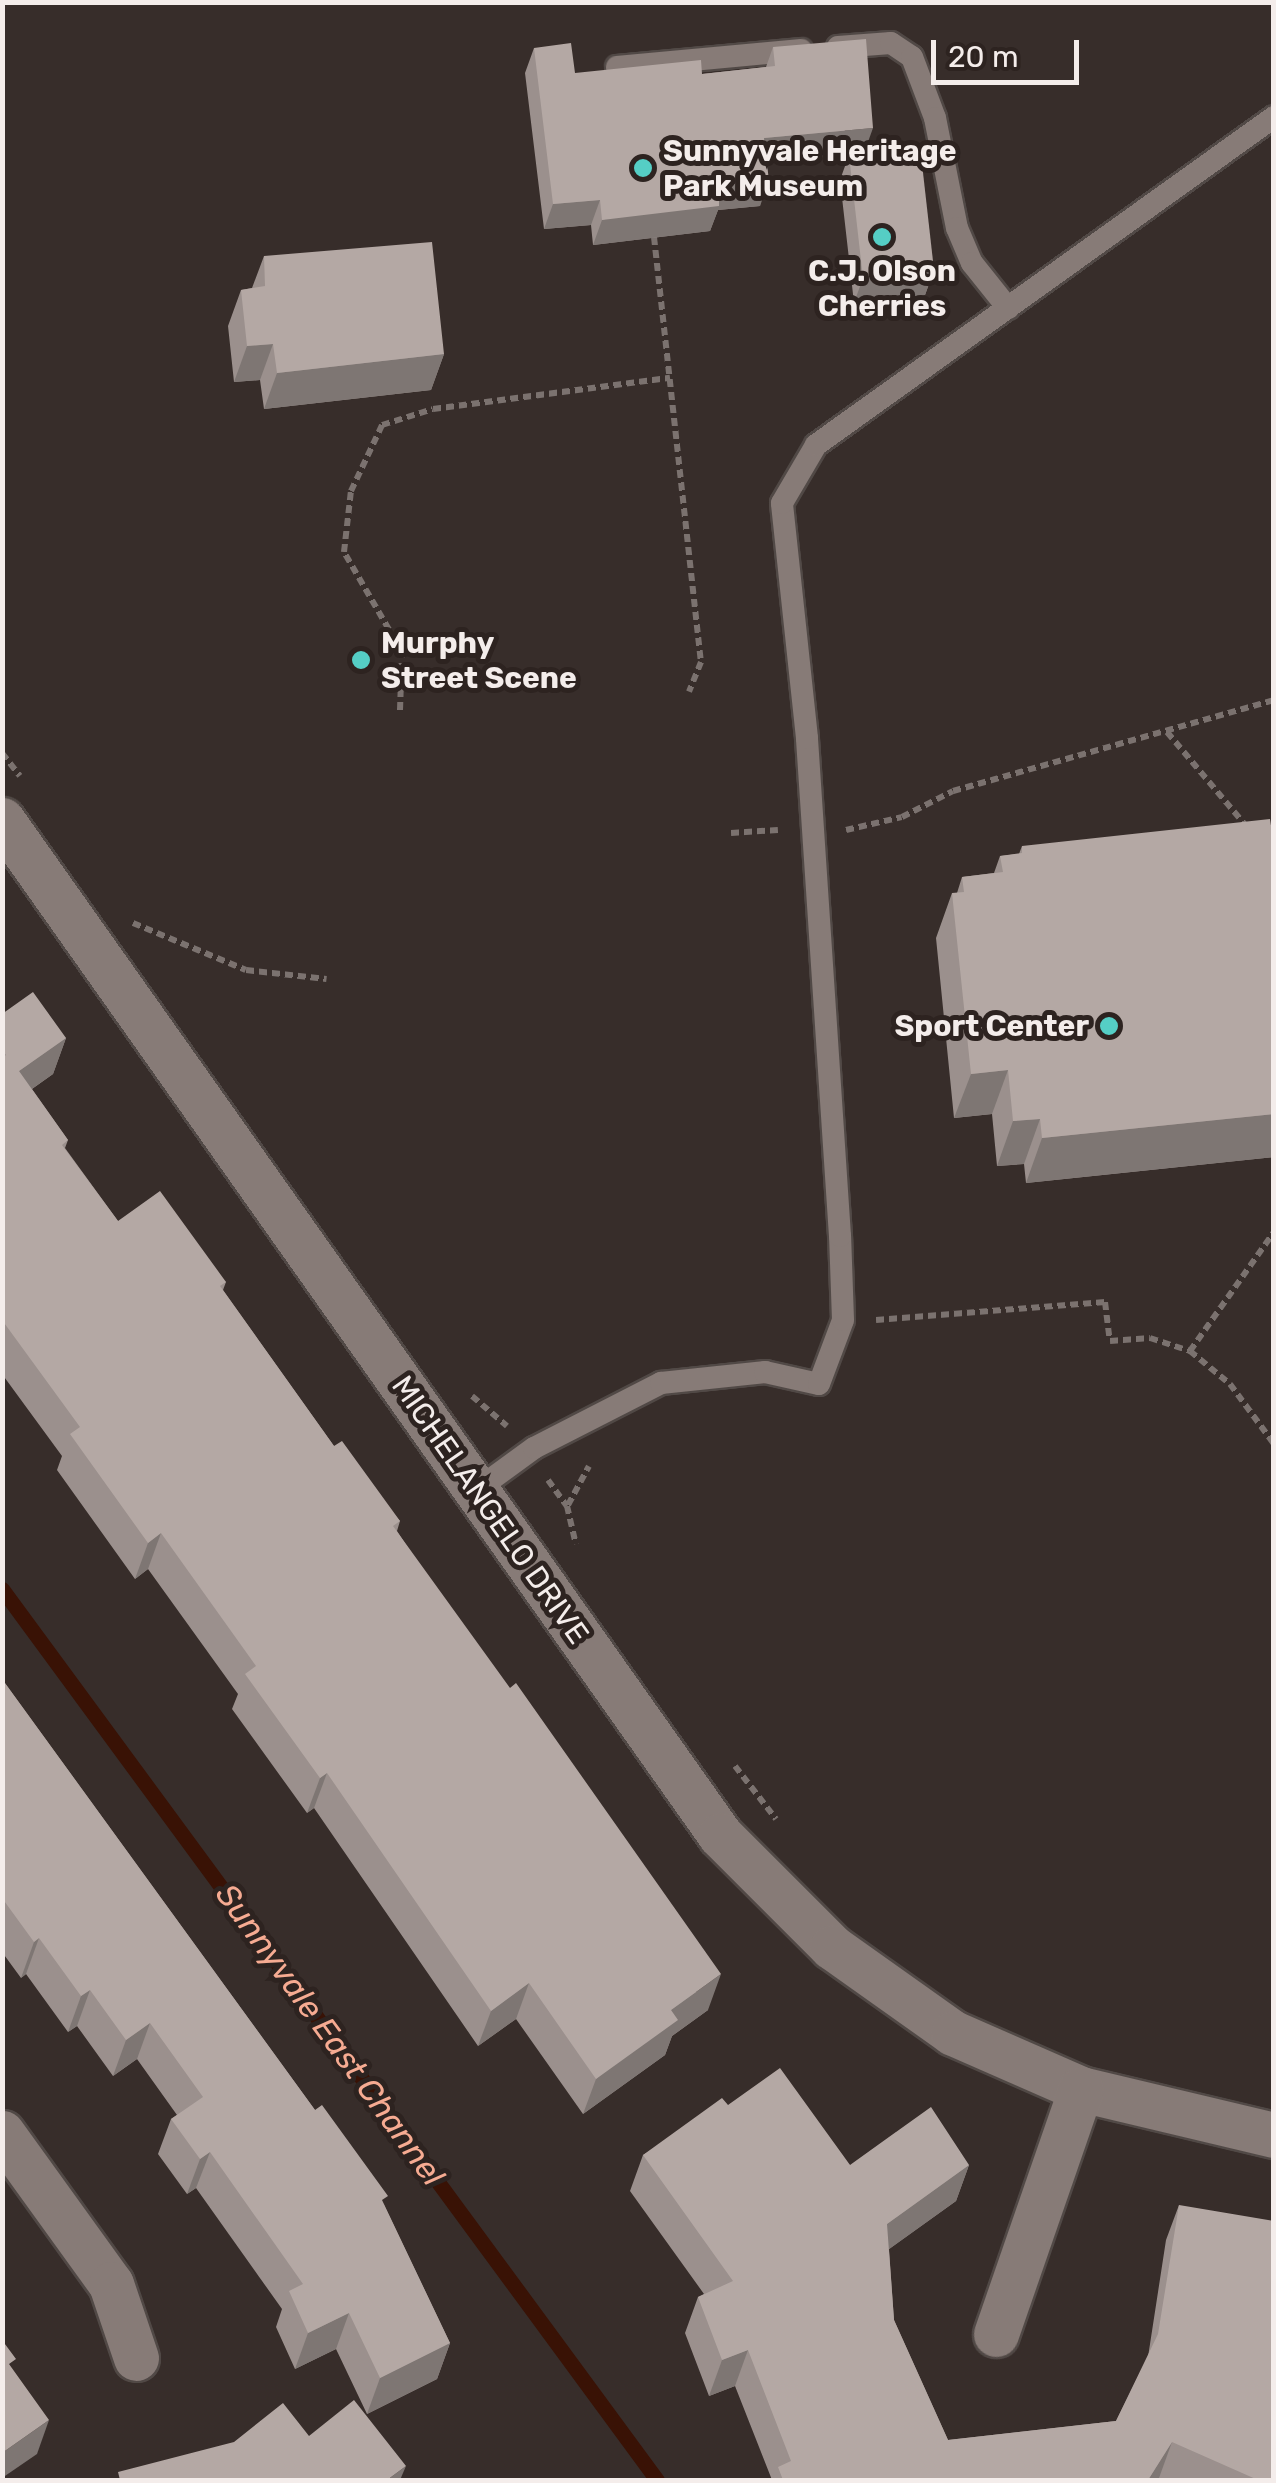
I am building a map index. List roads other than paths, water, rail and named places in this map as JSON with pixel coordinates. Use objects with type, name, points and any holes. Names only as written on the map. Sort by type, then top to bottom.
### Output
[{"type":"street","name":"MICHELANGELO DRIVE","points":[[13,802],[476,1491],[720,1835],[832,1947],[954,2033],[1081,2089],[1274,2134]]},
{"type":"street","points":[[996,2334],[1081,2089]]},
{"type":"street","points":[[2,2133],[111,2284],[136,2358]]},
{"type":"lane","points":[[617,67],[892,43],[912,56],[935,118],[956,228],[972,263],[1008,308]]},
{"type":"lane","points":[[476,1491],[526,1453],[661,1384],[765,1372],[819,1384],[843,1320],[812,828],[782,503],[816,444],[1274,117]]},
{"type":"waterway","name":"Sunnyvale East Channel","points":[[2,1589],[657,2480]]},
{"type":"place","name":"Sunnyvale Heritage Park Museum","points":[[643,168]]},
{"type":"place","name":"C.J. Olson Cherries","points":[[882,237]]},
{"type":"place","name":"Murphy Street Scene","points":[[361,660]]},
{"type":"place","name":"Sport Center","points":[[1109,1026]]}]
